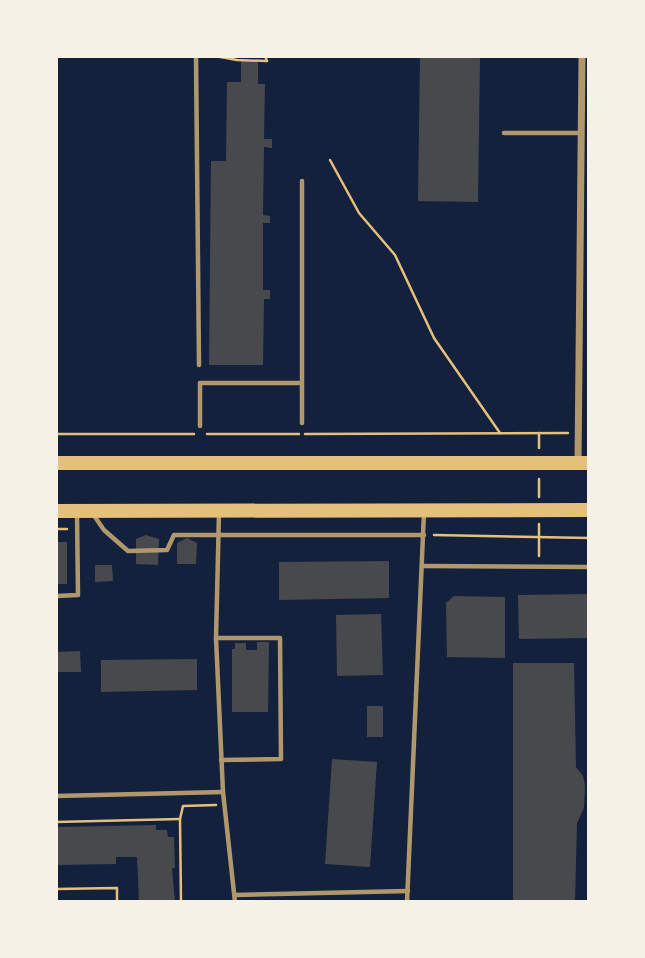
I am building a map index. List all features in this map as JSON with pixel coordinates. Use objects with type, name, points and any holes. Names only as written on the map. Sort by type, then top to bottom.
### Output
[{"type":"main road","points":[[56,463],[583,463]]},
{"type":"main road","points":[[56,511],[589,510]]},
{"type":"street","points":[[582,56],[579,433],[583,463]]},
{"type":"lane","points":[[196,56],[199,365]]},
{"type":"lane","points":[[504,133],[581,133]]},
{"type":"lane","points":[[302,181],[302,423]]},
{"type":"lane","points":[[200,426],[200,383],[302,383]]},
{"type":"lane","points":[[84,511],[128,551],[167,550],[174,535],[424,535]]},
{"type":"lane","points":[[56,596],[78,595],[84,511]]},
{"type":"lane","points":[[219,511],[216,638],[223,792],[235,902]]},
{"type":"lane","points":[[407,902],[424,511]]},
{"type":"lane","points":[[423,566],[589,567]]},
{"type":"lane","points":[[216,638],[280,638],[281,759],[221,760]]},
{"type":"lane","points":[[56,796],[223,792]]},
{"type":"lane","points":[[235,895],[408,891]]},
{"type":"path","points":[[215,56],[267,61],[265,56]]},
{"type":"path","points":[[330,160],[359,213],[395,255],[434,338],[500,433]]},
{"type":"path","points":[[56,434],[579,433]]},
{"type":"path","points":[[424,535],[589,538]]},
{"type":"path","points":[[181,902],[180,819],[183,806],[222,805]]},
{"type":"path","points":[[56,822],[180,819]]},
{"type":"path","points":[[56,889],[117,888],[117,902]]},
{"type":"building","points":[[420,56],[480,56],[478,202],[418,201]]},
{"type":"building","points":[[241,61],[258,61],[258,84],[265,84],[264,139],[272,139],[272,148],[264,147],[263,215],[270,216],[270,223],[263,223],[263,290],[270,290],[270,299],[264,299],[263,365],[209,365],[211,161],[226,161],[227,82],[241,82]]},
{"type":"building","points":[[146,535],[159,539],[158,565],[136,564],[136,539]]},
{"type":"building","points":[[187,538],[197,543],[196,564],[177,564],[177,543]]},
{"type":"building","points":[[56,542],[67,542],[67,584],[56,584]]},
{"type":"building","points":[[389,561],[389,598],[279,600],[279,562]]},
{"type":"building","points":[[95,565],[112,565],[113,581],[95,582]]},
{"type":"building","points":[[589,594],[589,638],[519,639],[518,595]]},
{"type":"building","points":[[454,596],[505,597],[505,658],[447,657],[446,603]]},
{"type":"building","points":[[381,614],[383,675],[337,676],[336,615]]},
{"type":"building","points":[[257,642],[269,642],[268,712],[232,712],[232,649],[235,649],[235,643],[246,643],[246,650],[257,650]]},
{"type":"building","points":[[80,651],[81,672],[56,672],[56,652]]},
{"type":"building","points":[[197,659],[197,690],[101,692],[101,660]]},
{"type":"building","points":[[513,663],[574,663],[576,767],[583,776],[585,786],[584,808],[577,823],[575,902],[513,902]]},
{"type":"building","points":[[367,706],[383,706],[383,737],[367,737]]},
{"type":"building","points":[[332,759],[377,762],[370,867],[325,864]]},
{"type":"building","points":[[156,825],[156,830],[167,830],[168,837],[174,837],[175,868],[172,868],[175,902],[139,902],[137,857],[116,857],[116,864],[56,865],[56,827]]}]
